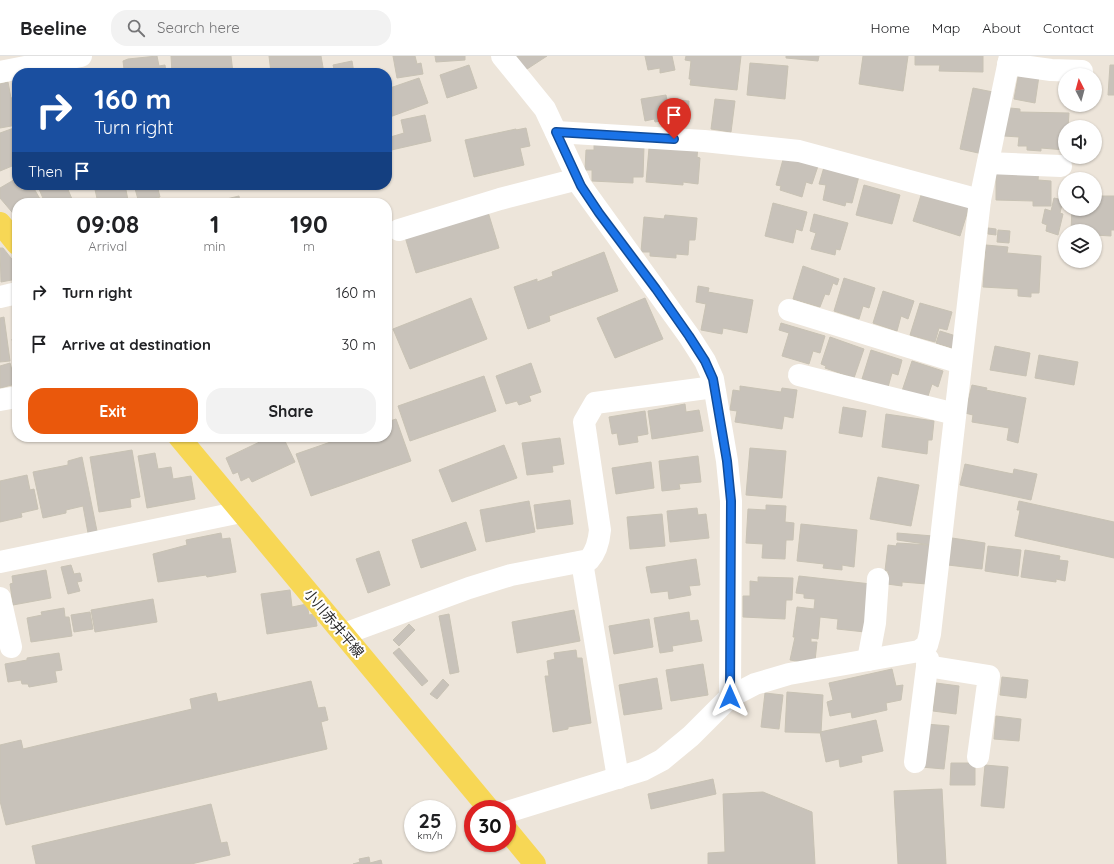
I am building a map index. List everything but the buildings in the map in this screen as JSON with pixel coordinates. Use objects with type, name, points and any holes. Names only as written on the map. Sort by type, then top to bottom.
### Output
[{"type":"main road","points":[[0,223],[12,238]]},
{"type":"main road","name":"小川赤井平線","points":[[183,442],[482,800]]},
{"type":"main road","points":[[516,841],[535,864]]},
{"type":"street","points":[[20,68],[81,56]]},
{"type":"street","points":[[502,56],[545,109],[578,179],[599,213],[689,336],[705,361],[713,379],[727,461],[731,501],[730,697]]},
{"type":"street","points":[[915,762],[923,658],[930,634],[980,200],[1009,60],[1051,70],[1058,70]]},
{"type":"street","points":[[0,72],[12,70]]},
{"type":"street","points":[[556,132],[704,141],[799,151],[980,200]]},
{"type":"street","points":[[988,163],[1062,166]]},
{"type":"street","points":[[399,230],[500,199],[578,179]]},
{"type":"street","points":[[0,297],[12,294]]},
{"type":"street","points":[[789,310],[961,363]]},
{"type":"street","points":[[799,375],[955,414]]},
{"type":"street","points":[[344,634],[470,588],[511,575],[589,560],[594,554],[599,541],[600,530],[584,422],[595,403],[714,387]]},
{"type":"street","points":[[0,562],[241,512]]},
{"type":"street","points":[[582,562],[618,778]]},
{"type":"street","points":[[868,660],[875,622],[878,579]]},
{"type":"street","points":[[0,598],[10,647]]},
{"type":"street","points":[[516,809],[642,770],[662,760],[692,736],[730,697],[755,684],[789,674],[868,660],[923,658],[989,676],[978,757]]},
{"type":"route","points":[[674,139],[556,132],[581,186],[689,336],[705,361],[713,379],[727,461],[731,501],[730,697]]}]
